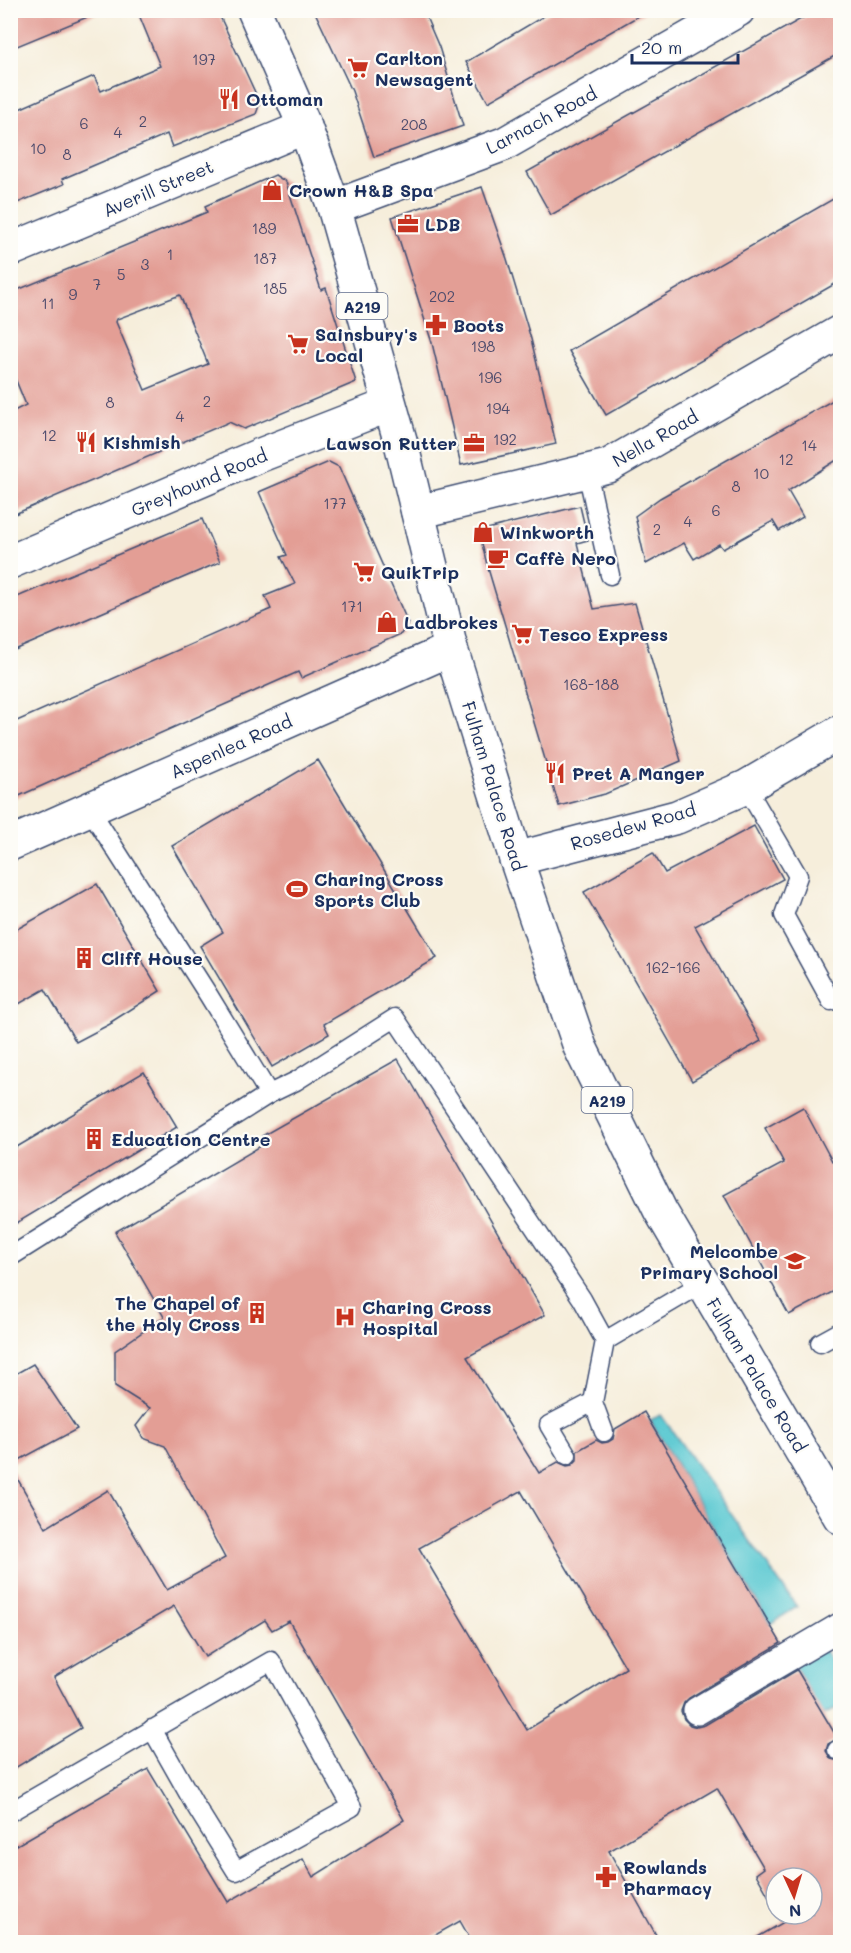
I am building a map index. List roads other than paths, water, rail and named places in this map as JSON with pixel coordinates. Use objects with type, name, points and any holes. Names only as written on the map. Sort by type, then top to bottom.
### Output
[{"type":"street","name":"Fulham Palace Road","points":[[254,10],[305,127],[334,207],[402,447],[451,649],[516,859],[580,1047],[660,1210],[840,1517]]},
{"type":"street","name":"Larnach Road","points":[[334,207],[504,144],[738,10]]},
{"type":"street","name":"Averill Street","points":[[10,250],[305,127]]},
{"type":"street","name":"Nella Road","points":[[418,512],[608,466],[840,332]]},
{"type":"street","name":"Greyhound Road","points":[[10,562],[258,456],[389,405]]},
{"type":"street","name":"Aspenlea Road","points":[[10,844],[451,649]]},
{"type":"street","name":"Rosedew Road","points":[[516,859],[677,817],[746,787],[840,732]]},
{"type":"street","points":[[697,1711],[840,1627]]},
{"type":"lane","points":[[587,471],[610,575]]},
{"type":"lane","points":[[746,787],[798,876],[784,915],[831,1001]]},
{"type":"lane","points":[[89,808],[269,1094]]},
{"type":"lane","points":[[10,1257],[269,1094],[296,1081],[395,1018],[582,1299],[605,1341],[593,1402],[604,1432]]},
{"type":"lane","points":[[605,1341],[703,1283]]},
{"type":"lane","points":[[820,1343],[840,1332]]},
{"type":"lane","points":[[567,1455],[549,1425],[593,1402]]},
{"type":"lane","points":[[10,1812],[152,1729],[270,1661],[352,1807],[236,1871],[152,1729]]},
{"type":"water","points":[[661,1415],[797,1607],[770,1624],[650,1420]]},
{"type":"water","points":[[821,1646],[840,1672],[840,1707],[823,1715],[792,1661]]},
{"type":"place","name":"Carlton Newsagent","points":[[358,68]]},
{"type":"place","name":"Ottoman","points":[[229,99]]},
{"type":"place","name":"Crown H&B Spa","points":[[272,190]]},
{"type":"place","name":"LDB","points":[[408,224]]},
{"type":"place","name":"Boots","points":[[436,325]]},
{"type":"place","name":"Sainsbury's Local","points":[[298,344]]},
{"type":"place","name":"Kishmish","points":[[86,442]]},
{"type":"place","name":"Lawson Rutter","points":[[474,443]]},
{"type":"place","name":"Winkworth","points":[[483,532]]},
{"type":"place","name":"Caffè Nero","points":[[498,558]]},
{"type":"place","name":"QuikTrip","points":[[364,572]]},
{"type":"place","name":"Ladbrokes","points":[[387,622]]},
{"type":"place","name":"Tesco Express","points":[[522,634]]},
{"type":"place","name":"Pret A Manger","points":[[555,773]]},
{"type":"place","name":"Charing Cross Sports Club","points":[[297,889]]},
{"type":"place","name":"Cliff House","points":[[84,958]]},
{"type":"place","name":"Education Centre","points":[[94,1139]]},
{"type":"place","name":"Melcombe Primary School","points":[[795,1261]]},
{"type":"place","name":"The Chapel of the Holy Cross","points":[[257,1313]]},
{"type":"place","name":"Charing Cross Hospital","points":[[345,1317]]},
{"type":"place","name":"Rowlands Pharmacy","points":[[606,1877]]}]
